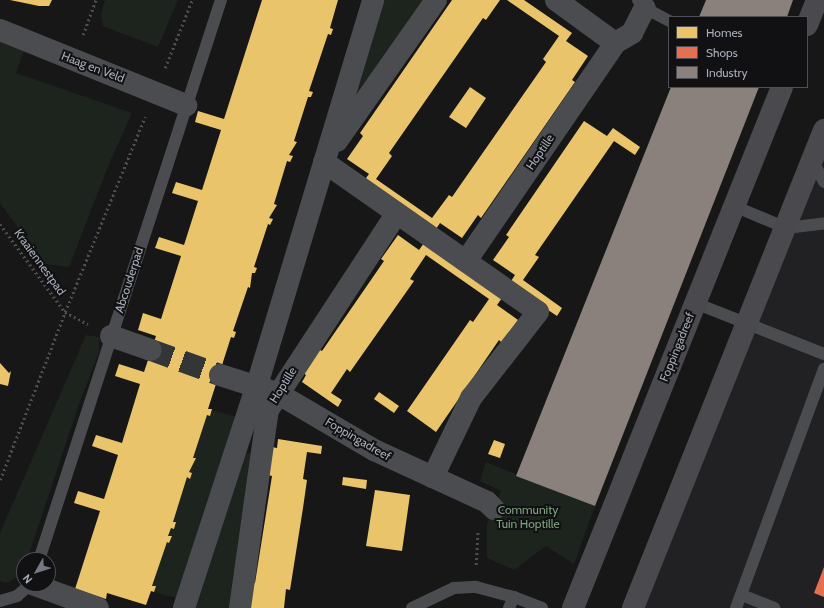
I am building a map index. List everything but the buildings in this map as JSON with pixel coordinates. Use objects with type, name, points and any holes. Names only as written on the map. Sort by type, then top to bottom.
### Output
[{"type":"street","name":"Hoptille","points":[[184,608],[257,385],[373,0]]},
{"type":"street","name":"Hoptille","points":[[325,160],[436,0]]},
{"type":"street","points":[[556,0],[615,43]]},
{"type":"street","points":[[808,22],[817,0]]},
{"type":"street","name":"Hoptille","points":[[466,261],[615,43],[632,33],[641,4]]},
{"type":"street","name":"Haag en Veld","points":[[0,30],[156,91],[186,105]]},
{"type":"street","name":"Foppingadreef","points":[[573,608],[782,88]]},
{"type":"street","points":[[635,602],[824,130]]},
{"type":"street","points":[[325,160],[397,213],[538,312],[471,398],[433,477]]},
{"type":"street","name":"Hoptille","points":[[240,608],[268,410],[277,393],[397,213]]},
{"type":"street","points":[[111,336],[151,350]]},
{"type":"street","name":"Foppingadreef","points":[[220,374],[257,385],[277,393],[374,450],[487,502],[494,509]]},
{"type":"street","points":[[54,592],[98,608]]},
{"type":"lane","name":"Abcouderpad","points":[[42,552],[221,0]]},
{"type":"lane","name":"Hoptille","points":[[641,4],[668,19]]},
{"type":"lane","points":[[812,160],[824,182]]},
{"type":"lane","points":[[734,206],[786,228],[824,223]]},
{"type":"lane","points":[[695,303],[824,354]]},
{"type":"lane","points":[[736,608],[824,369]]},
{"type":"lane","points":[[412,608],[454,588],[476,587],[511,602],[542,608]]},
{"type":"lane","points":[[0,601],[17,596],[22,592]]},
{"type":"lane","points":[[742,595],[775,608]]},
{"type":"path","points":[[74,60],[96,0]]},
{"type":"path","points":[[0,480],[65,312],[192,0]]},
{"type":"path","name":"Kraaiennestpad","points":[[0,224],[65,312]]},
{"type":"path","points":[[476,564],[478,534]]},
{"type":"shaded area","points":[[824,129],[824,608],[638,608]]},
{"type":"green space","points":[[105,0],[178,0],[158,47],[103,26],[101,14]]},
{"type":"green space","points":[[384,0],[428,0],[353,101]]},
{"type":"green space","points":[[0,42],[24,51],[16,73],[132,113],[109,164],[69,267],[45,264],[0,203]]},
{"type":"green space","points":[[86,335],[99,337],[99,352],[79,404],[30,552],[16,552],[16,578],[6,583],[0,581],[0,533]]},
{"type":"green space","points":[[208,409],[237,417],[180,599],[151,591]]},
{"type":"green space","points":[[249,453],[254,456],[233,608],[194,608],[243,454]]},
{"type":"green space","name":"Community Tuin Hoptille","points":[[486,462],[595,506],[574,564],[546,546],[514,570],[487,558],[487,524],[501,491],[480,481]]},
{"type":"tunnel","points":[[151,350],[220,375]]}]
